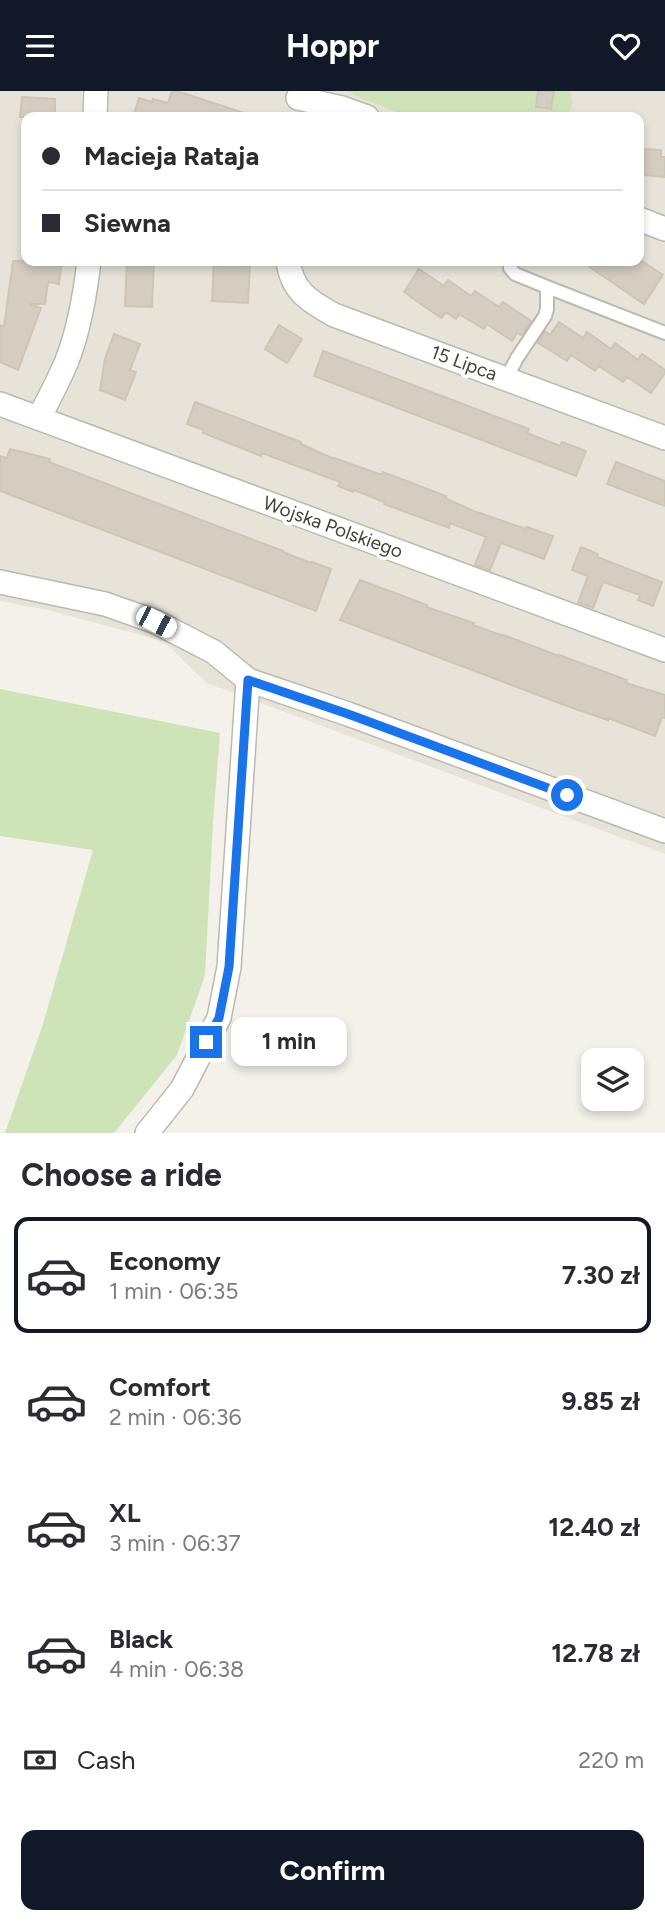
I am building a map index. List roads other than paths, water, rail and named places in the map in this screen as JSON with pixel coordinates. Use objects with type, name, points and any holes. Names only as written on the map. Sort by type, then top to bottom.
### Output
[{"type":"street","points":[[95,112],[96,91]]},
{"type":"street","points":[[298,102],[353,112]]},
{"type":"street","points":[[644,221],[665,229]]},
{"type":"street","points":[[39,418],[66,362],[77,329],[86,294],[89,266]]},
{"type":"street","name":"15 Lipca","points":[[289,266],[301,293],[325,310],[665,438]]},
{"type":"street","name":"Wojska Polskiego","points":[[0,404],[665,650]]},
{"type":"street","points":[[0,582],[105,604],[156,622],[214,652],[248,680],[665,831]]},
{"type":"street","points":[[147,1133],[182,1089],[219,1018],[229,967],[248,680]]},
{"type":"lane","points":[[510,266],[515,274],[665,333]]},
{"type":"lane","points":[[506,379],[545,316],[547,287]]}]
